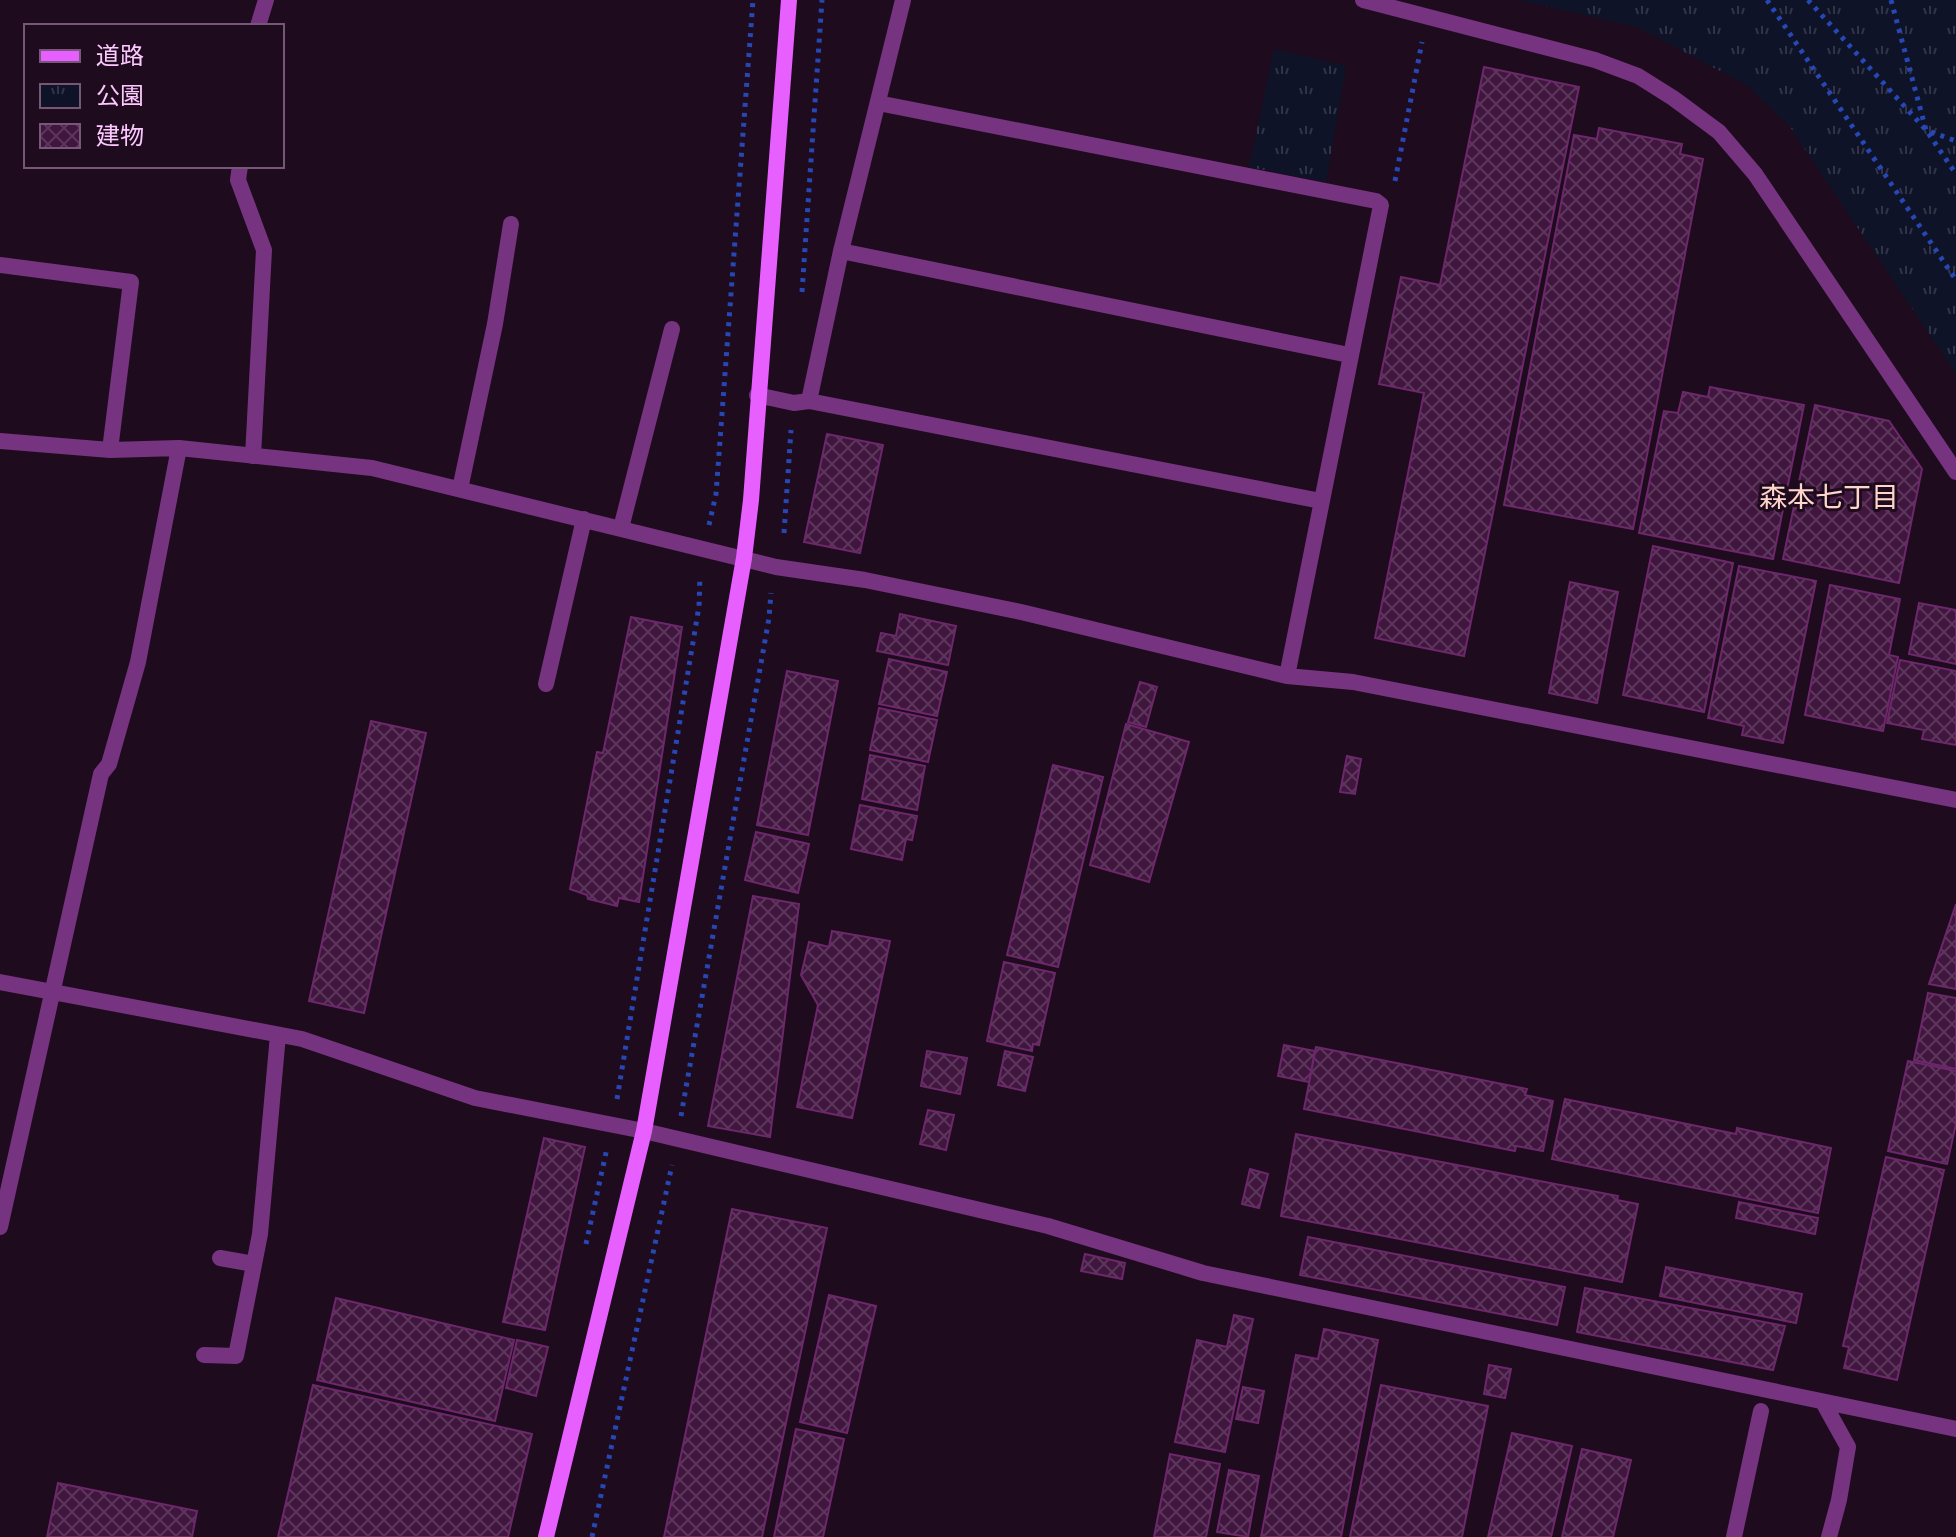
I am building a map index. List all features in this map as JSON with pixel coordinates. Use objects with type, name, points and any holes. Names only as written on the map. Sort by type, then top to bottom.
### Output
[{"type":"street","points":[[259,24],[266,0]]},
{"type":"street","points":[[546,1537],[644,1131],[744,558],[789,0]]},
{"type":"street","points":[[802,402],[903,0]]},
{"type":"street","points":[[1363,0],[1595,60],[1638,76],[1719,132],[1755,174],[1956,472]]},
{"type":"street","points":[[878,103],[1376,201],[1381,205],[1287,676]]},
{"type":"street","points":[[240,168],[238,180],[264,250],[253,456]]},
{"type":"street","points":[[460,489],[495,324],[511,224]]},
{"type":"street","points":[[841,251],[1349,355]]},
{"type":"street","points":[[0,265],[131,282],[110,450]]},
{"type":"street","points":[[621,528],[672,329]]},
{"type":"street","points":[[757,395],[1321,501]]},
{"type":"street","points":[[0,441],[110,450],[179,448],[372,468],[789,570],[865,580],[1021,612],[1287,676],[1353,682],[1956,800]]},
{"type":"street","points":[[0,1227],[101,774],[109,764],[138,662],[179,448]]},
{"type":"street","points":[[546,684],[584,519]]},
{"type":"street","points":[[0,982],[302,1039],[475,1098],[677,1138],[1048,1226],[1203,1273],[1956,1429]]},
{"type":"street","points":[[204,1355],[236,1356],[260,1234],[278,1035]]},
{"type":"street","points":[[220,1258],[254,1264]]},
{"type":"street","points":[[1823,1402],[1848,1447],[1829,1537]]},
{"type":"street","points":[[1734,1537],[1761,1411]]},
{"type":"path","points":[[709,526],[716,494],[753,0]]},
{"type":"path","points":[[801,294],[822,0]]},
{"type":"path","points":[[1767,0],[1956,280]]},
{"type":"path","points":[[1808,0],[1926,130],[1956,174]]},
{"type":"path","points":[[1891,0],[1926,130]]},
{"type":"path","points":[[1381,205],[1393,189],[1427,17]]},
{"type":"path","points":[[1926,130],[1956,141]]},
{"type":"path","points":[[784,533],[802,402]]},
{"type":"path","points":[[585,1247],[613,1124],[699,606],[700,573]]},
{"type":"path","points":[[592,1537],[677,1138],[769,618],[771,592]]},
{"type":"green space","points":[[1519,0],[1956,0],[1956,374],[1790,127],[1748,86],[1637,27]]},
{"type":"green space","points":[[1274,49],[1346,66],[1326,182],[1249,167]]},
{"type":"building","points":[[1484,67],[1579,87],[1464,656],[1375,638],[1424,393],[1379,384],[1401,277],[1440,285]]},
{"type":"building","points":[[1599,128],[1682,144],[1680,154],[1703,159],[1633,529],[1504,505],[1574,135],[1597,139]]},
{"type":"building","points":[[1710,387],[1804,405],[1773,559],[1639,533],[1664,411],[1678,413],[1683,392],[1708,397]]},
{"type":"building","points":[[1815,405],[1889,421],[1922,469],[1899,583],[1783,559]]},
{"type":"building","points":[[827,434],[883,445],[860,553],[804,542]]},
{"type":"building","points":[[1653,546],[1733,563],[1704,712],[1623,695]]},
{"type":"building","points":[[1739,566],[1816,581],[1783,743],[1742,735],[1744,726],[1708,718]]},
{"type":"building","points":[[1570,582],[1618,592],[1597,703],[1549,693]]},
{"type":"building","points":[[1830,585],[1900,599],[1889,655],[1898,657],[1883,731],[1805,715]]},
{"type":"building","points":[[1919,603],[1956,610],[1956,664],[1909,654]]},
{"type":"building","points":[[900,614],[956,626],[948,665],[877,651],[881,633],[896,636]]},
{"type":"building","points":[[631,617],[682,627],[639,902],[619,898],[617,906],[588,899],[587,895],[570,889],[597,752],[603,753]]},
{"type":"building","points":[[889,659],[947,672],[937,716],[879,704]]},
{"type":"building","points":[[1900,660],[1956,671],[1956,745],[1922,739],[1924,730],[1887,723]]},
{"type":"building","points":[[787,671],[838,681],[808,835],[757,825]]},
{"type":"building","points":[[1140,682],[1157,687],[1146,727],[1128,722]]},
{"type":"building","points":[[879,708],[937,720],[928,762],[870,750]]},
{"type":"building","points":[[371,721],[426,733],[364,1013],[309,1001]]},
{"type":"building","points":[[1126,724],[1189,742],[1149,882],[1090,865]]},
{"type":"building","points":[[870,755],[925,766],[917,810],[862,799]]},
{"type":"building","points":[[1347,756],[1361,759],[1355,794],[1340,792]]},
{"type":"building","points":[[1053,765],[1103,777],[1058,967],[1007,955]]},
{"type":"building","points":[[860,805],[917,816],[912,840],[906,839],[902,860],[851,849]]},
{"type":"building","points":[[756,832],[809,844],[798,893],[745,880]]},
{"type":"building","points":[[753,896],[799,904],[770,1137],[708,1126]]},
{"type":"building","points":[[1956,904],[1956,989],[1929,984]]},
{"type":"building","points":[[832,931],[890,941],[852,1118],[797,1107],[818,1005],[801,975],[809,942],[829,947]]},
{"type":"building","points":[[1004,962],[1055,973],[1039,1045],[1033,1044],[1032,1051],[987,1041]]},
{"type":"building","points":[[1928,993],[1956,998],[1956,1069],[1914,1060]]},
{"type":"building","points":[[1284,1045],[1315,1051],[1309,1082],[1278,1076]]},
{"type":"building","points":[[1316,1047],[1527,1089],[1525,1095],[1553,1101],[1543,1151],[1516,1146],[1515,1151],[1304,1109]]},
{"type":"building","points":[[927,1051],[967,1058],[960,1094],[921,1086]]},
{"type":"building","points":[[1005,1051],[1033,1057],[1025,1091],[998,1085]]},
{"type":"building","points":[[1908,1061],[1956,1071],[1956,1124],[1947,1164],[1888,1151]]},
{"type":"building","points":[[1565,1099],[1736,1134],[1737,1128],[1831,1148],[1818,1213],[1552,1159]]},
{"type":"building","points":[[928,1110],[954,1115],[946,1150],[920,1144]]},
{"type":"building","points":[[1296,1134],[1618,1196],[1617,1200],[1638,1204],[1622,1282],[1281,1216]]},
{"type":"building","points":[[544,1138],[585,1147],[545,1330],[503,1322]]},
{"type":"building","points":[[1886,1157],[1944,1170],[1897,1380],[1844,1368],[1849,1347],[1843,1346]]},
{"type":"building","points":[[1250,1169],[1268,1174],[1259,1208],[1242,1204]]},
{"type":"building","points":[[1739,1202],[1818,1218],[1815,1234],[1736,1218]]},
{"type":"building","points":[[732,1209],[827,1228],[762,1537],[664,1537]]},
{"type":"building","points":[[1308,1237],[1565,1287],[1557,1325],[1300,1275]]},
{"type":"building","points":[[1085,1254],[1125,1263],[1122,1279],[1081,1271]]},
{"type":"building","points":[[1666,1267],[1802,1294],[1796,1323],[1660,1296]]},
{"type":"building","points":[[1585,1288],[1785,1326],[1773,1370],[1577,1332]]},
{"type":"building","points":[[829,1295],[876,1306],[847,1433],[800,1422]]},
{"type":"building","points":[[336,1298],[514,1340],[495,1421],[317,1380]]},
{"type":"building","points":[[1234,1315],[1253,1319],[1225,1452],[1175,1442],[1197,1340],[1227,1347]]},
{"type":"building","points":[[1324,1329],[1378,1340],[1341,1537],[1261,1537],[1296,1355],[1318,1359]]},
{"type":"building","points":[[517,1340],[548,1347],[536,1396],[506,1388]]},
{"type":"building","points":[[1489,1365],[1511,1369],[1505,1398],[1484,1394]]},
{"type":"building","points":[[313,1385],[532,1434],[508,1537],[278,1537]]},
{"type":"building","points":[[1381,1385],[1488,1406],[1462,1537],[1350,1537]]},
{"type":"building","points":[[1243,1387],[1264,1391],[1258,1423],[1236,1419]]},
{"type":"building","points":[[796,1429],[844,1439],[823,1537],[774,1537]]},
{"type":"building","points":[[1512,1433],[1572,1446],[1551,1537],[1488,1537]]},
{"type":"building","points":[[1582,1449],[1631,1460],[1613,1537],[1562,1537]]},
{"type":"building","points":[[1170,1454],[1220,1464],[1206,1537],[1154,1537]]},
{"type":"building","points":[[1229,1470],[1259,1476],[1248,1537],[1217,1532]]},
{"type":"building","points":[[58,1483],[197,1511],[192,1537],[47,1537]]},
{"type":"district","name":"森本七丁目","points":[[1829,497]]}]
